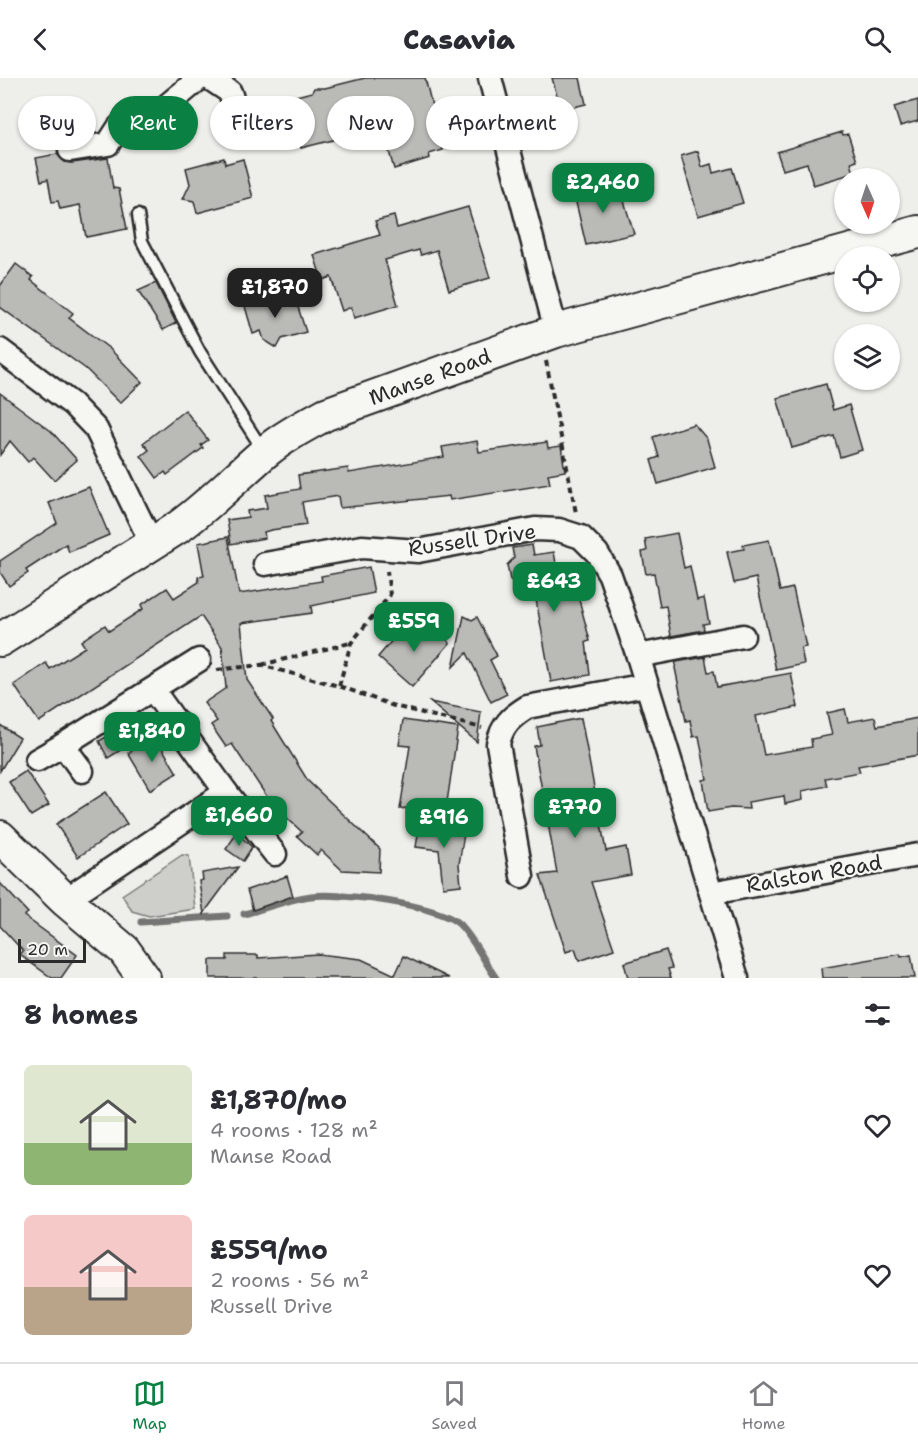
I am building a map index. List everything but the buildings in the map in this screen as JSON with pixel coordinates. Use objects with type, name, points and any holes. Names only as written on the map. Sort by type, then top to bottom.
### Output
[{"type":"street","points":[[96,146],[108,144],[119,127],[158,113],[200,78]]},
{"type":"street","points":[[209,78],[230,92],[231,96]]},
{"type":"street","points":[[490,78],[549,334]]},
{"type":"street","name":"Manse Road","points":[[0,640],[204,508],[265,452],[291,432],[326,414],[549,334],[918,232]]},
{"type":"street","points":[[0,350],[72,404],[96,429],[152,543]]},
{"type":"street","name":"Russell Drive","points":[[265,564],[362,547],[418,551],[535,529],[559,530],[581,537]]},
{"type":"street","points":[[581,537],[597,553],[610,575],[638,656],[737,978]]},
{"type":"street","points":[[638,656],[744,636]]},
{"type":"street","points":[[37,760],[199,660]]},
{"type":"street","points":[[522,876],[498,744],[501,730],[512,716],[527,707],[646,685]]},
{"type":"street","points":[[153,690],[226,792],[275,854]]},
{"type":"street","points":[[63,745],[82,771]]},
{"type":"street","points":[[65,900],[226,792]]},
{"type":"street","points":[[0,837],[65,900],[123,950],[144,978]]},
{"type":"street","name":"Ralston Road","points":[[711,893],[918,855]]},
{"type":"lane","points":[[138,215],[142,241],[201,352],[265,452]]},
{"type":"path","points":[[549,334],[581,537]]},
{"type":"path","points":[[339,686],[351,643],[390,595],[387,569],[399,550]]},
{"type":"path","points":[[199,660],[211,670],[260,665],[351,643]]},
{"type":"path","points":[[260,665],[339,686],[394,706],[501,730]]},
{"type":"shaded area","points":[[182,855],[189,856],[195,909],[149,916],[132,911],[122,895]]},
{"type":"waterway","points":[[244,914],[294,899],[325,895],[388,901],[432,911],[459,924],[496,978]]},
{"type":"waterway","points":[[141,922],[227,916]]}]
